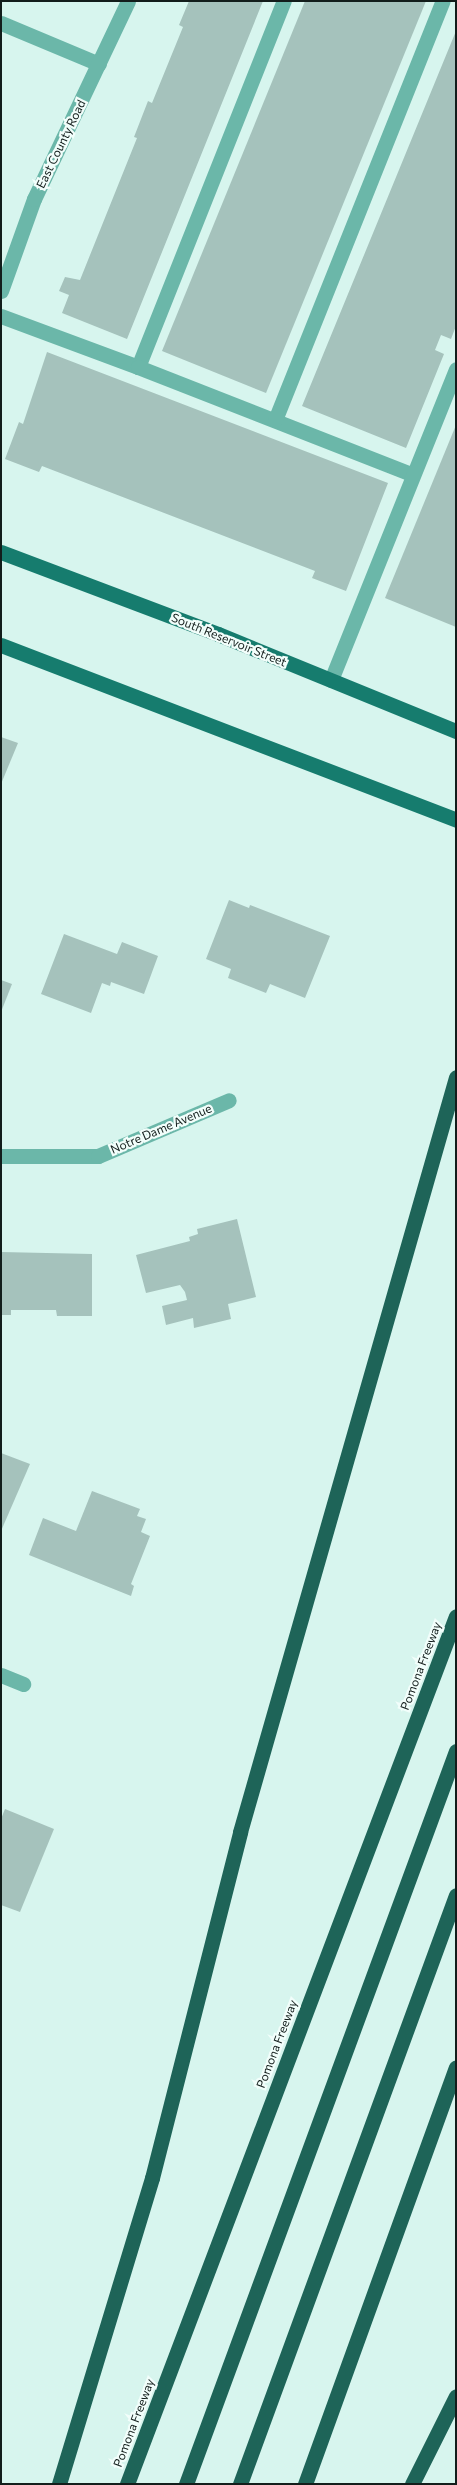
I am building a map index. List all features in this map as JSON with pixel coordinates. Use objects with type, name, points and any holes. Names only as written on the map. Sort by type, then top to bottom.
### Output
[{"type":"highway","points":[[59,2484],[152,2178],[240,1832],[456,1077]]},
{"type":"highway","name":"Pomona Freeway","points":[[127,2484],[456,1616]]},
{"type":"highway","points":[[186,2484],[456,1751]]},
{"type":"highway","points":[[240,2484],[456,1895]]},
{"type":"highway","points":[[305,2484],[456,2068]]},
{"type":"highway","points":[[412,2484],[456,2396]]},
{"type":"main road","name":"South Reservoir Street","points":[[1,552],[331,680],[456,731]]},
{"type":"main road","points":[[1,645],[456,820]]},
{"type":"street","name":"East County Road","points":[[1,290],[6,261],[128,1]]},
{"type":"street","points":[[138,367],[284,1]]},
{"type":"street","points":[[275,420],[443,1]]},
{"type":"street","points":[[1,23],[99,64]]},
{"type":"street","points":[[1,316],[138,367],[413,475]]},
{"type":"street","points":[[331,680],[456,369]]},
{"type":"street","name":"Notre Dame Avenue","points":[[1,1156],[98,1156],[229,1100]]},
{"type":"street","points":[[1,1675],[23,1684]]},
{"type":"building","points":[[189,1],[263,1],[127,339],[62,313],[69,295],[59,291],[65,277],[80,280],[137,138],[134,137],[148,101],[152,103],[183,27],[179,25]]},
{"type":"building","points":[[305,1],[426,1],[266,393],[162,351]]},
{"type":"building","points":[[456,31],[456,326],[451,339],[441,335],[435,350],[444,354],[406,448],[302,406]]},
{"type":"building","points":[[47,352],[388,483],[346,591],[312,578],[315,571],[42,466],[39,472],[5,459],[19,422],[23,424]]},
{"type":"building","points":[[456,425],[456,627],[385,598]]},
{"type":"building","points":[[1,737],[18,743],[1,784]]},
{"type":"building","points":[[229,900],[249,908],[250,905],[330,936],[305,998],[270,984],[266,993],[228,978],[231,969],[206,959]]},
{"type":"building","points":[[64,934],[117,954],[122,942],[158,956],[144,994],[111,982],[110,986],[102,983],[91,1013],[41,994]]},
{"type":"building","points":[[1,980],[12,984],[1,1012]]},
{"type":"building","points":[[237,1219],[256,1297],[228,1304],[231,1319],[194,1328],[193,1318],[166,1325],[162,1306],[187,1300],[185,1292],[180,1285],[146,1293],[136,1255],[190,1241],[189,1237],[198,1234],[197,1229]]},
{"type":"building","points":[[1,1252],[92,1254],[92,1316],[57,1316],[56,1310],[11,1310],[11,1315],[1,1315]]},
{"type":"building","points":[[1,1453],[30,1464],[1,1531]]},
{"type":"building","points":[[92,1491],[140,1509],[137,1516],[146,1519],[141,1532],[150,1536],[131,1584],[134,1586],[131,1596],[29,1555],[43,1518],[76,1531]]},
{"type":"building","points":[[5,1809],[54,1829],[20,1912],[1,1905],[1,1819]]}]
